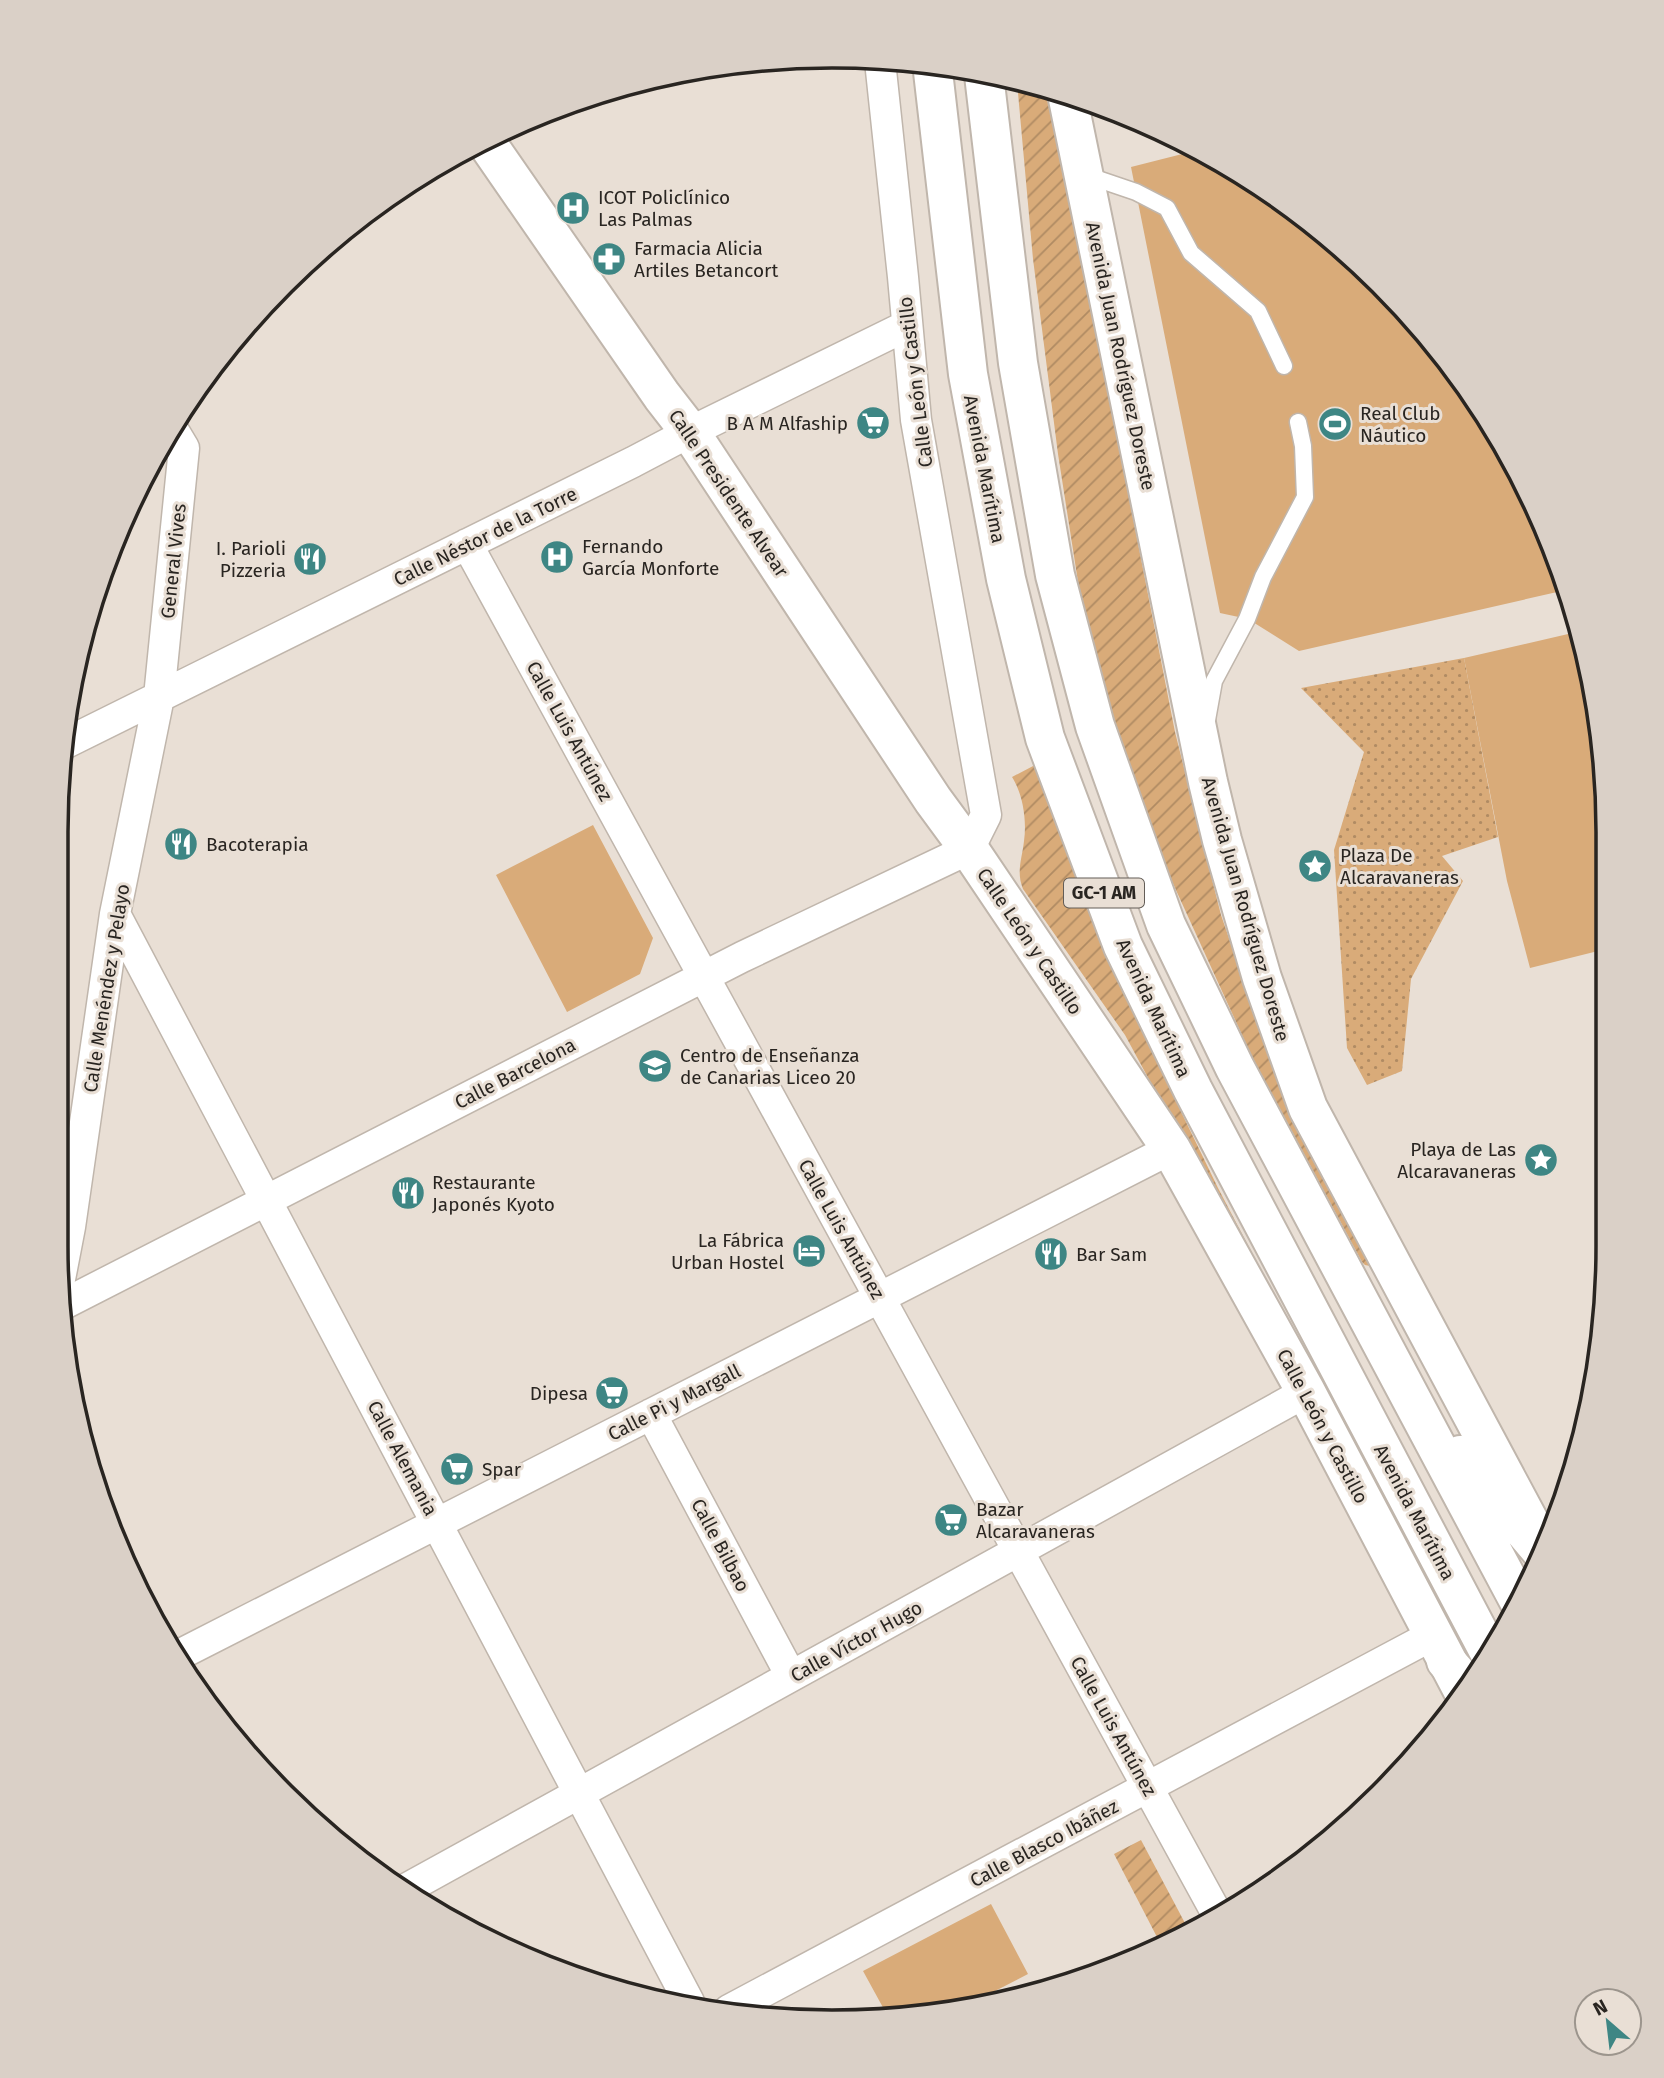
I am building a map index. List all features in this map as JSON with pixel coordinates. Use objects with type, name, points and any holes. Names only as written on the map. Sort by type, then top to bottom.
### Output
[{"type":"main road","name":"Avenida Marítima","points":[[933,75],[968,374],[1006,579],[1045,738],[1123,946],[1193,1090],[1483,1644]]},
{"type":"main road","name":"GC-1 AM","points":[[985,84],[1018,363],[1055,575],[1095,726],[1172,937],[1235,1068],[1514,1590]]},
{"type":"main road","name":"Avenida Juan Rodríguez Doreste","points":[[1070,107],[1220,832],[1262,978],[1308,1108],[1537,1540]]},
{"type":"main road","name":"Calle Presidente Alvear","points":[[491,149],[662,396],[690,432],[933,800],[969,849]]},
{"type":"main road","name":"Calle León y Castillo","points":[[969,849],[1171,1149],[1306,1392],[1453,1668]]},
{"type":"main road","points":[[1412,1399],[1536,1543]]},
{"type":"street","name":"Calle León y Castillo","points":[[881,70],[916,421],[986,815],[969,849]]},
{"type":"street","name":"Calle Néstor de la Torre","points":[[74,739],[906,326]]},
{"type":"street","name":"General Vives","points":[[159,697],[184,449],[178,439]]},
{"type":"street","name":"Calle Luis Antúnez","points":[[467,544],[1213,1907]]},
{"type":"street","name":"Calle Menéndez y Pelayo","points":[[68,1237],[116,914],[159,697]]},
{"type":"street","name":"Calle Barcelona","points":[[70,1301],[704,976],[969,849]]},
{"type":"street","name":"Calle Alemania","points":[[116,914],[686,1995]]},
{"type":"street","name":"Calle Pi y Margall","points":[[186,1652],[1171,1149]]},
{"type":"street","name":"Calle Víctor Hugo","points":[[414,1885],[1306,1392]]},
{"type":"street","name":"Calle Bilbao","points":[[651,1414],[791,1676]]},
{"type":"street","name":"Calle Blasco Ibáñez","points":[[741,2004],[1148,1788],[1453,1668]]},
{"type":"lane","points":[[1084,174],[1136,192],[1167,208],[1191,254],[1258,312],[1284,366]]},
{"type":"lane","points":[[1202,747],[1214,681],[1247,619],[1263,577],[1305,497],[1303,446],[1298,422]]},
{"type":"shaded area","points":[[1018,91],[1051,101],[1175,732],[1221,915],[1262,1034],[1370,1266],[1362,1262],[1252,1057],[1165,866],[1119,737],[1084,620],[1058,454],[1033,259]]},
{"type":"shaded area","name":"Real Club Náutico","points":[[1183,154],[1256,197],[1297,226],[1372,292],[1438,367],[1493,450],[1538,540],[1557,592],[1299,651],[1248,619],[1220,613],[1131,167]]},
{"type":"shaded area","points":[[1570,634],[1589,732],[1594,782],[1596,952],[1530,968],[1507,881],[1464,658]]},
{"type":"shaded area","points":[[1464,658],[1498,837],[1442,856],[1463,881],[1411,979],[1402,1071],[1367,1085],[1347,1048],[1334,850],[1364,752],[1301,688]]},
{"type":"shaded area","points":[[1035,765],[1079,884],[1127,1000],[1218,1188],[1284,1314],[1276,1315],[1125,1035],[1023,889],[1020,871],[1025,833],[1024,816],[1019,791],[1012,777]]},
{"type":"shaded area","points":[[593,825],[653,938],[640,974],[567,1012],[496,875]]},
{"type":"shaded area","points":[[1141,1840],[1185,1923],[1157,1937],[1114,1854]]},
{"type":"shaded area","points":[[991,1904],[1028,1974],[992,1993],[883,2008],[863,1971]]},
{"type":"place","name":"ICOT Policlínico Las Palmas","points":[[573,208]]},
{"type":"place","name":"Farmacia Alicia Artiles Betancort","points":[[609,259]]},
{"type":"place","name":"B A M Alfaship","points":[[873,423]]},
{"type":"place","name":"Real Club Náutico","points":[[1335,424]]},
{"type":"place","name":"Fernando García Monforte","points":[[557,557]]},
{"type":"place","name":"I. Parioli Pizzeria","points":[[310,559]]},
{"type":"place","name":"Bacoterapia","points":[[181,844]]},
{"type":"place","name":"Plaza De Alcaravaneras","points":[[1315,866]]},
{"type":"place","name":"Centro de Enseñanza de Canarias Liceo 20","points":[[655,1066]]},
{"type":"place","name":"Playa de Las Alcaravaneras","points":[[1541,1160]]},
{"type":"place","name":"Restaurante Japonés Kyoto","points":[[408,1193]]},
{"type":"place","name":"La Fábrica Urban Hostel","points":[[809,1251]]},
{"type":"place","name":"Bar Sam","points":[[1051,1254]]},
{"type":"place","name":"Dipesa","points":[[612,1393]]},
{"type":"place","name":"Spar","points":[[457,1469]]},
{"type":"place","name":"Bazar Alcaravaneras","points":[[951,1520]]}]
